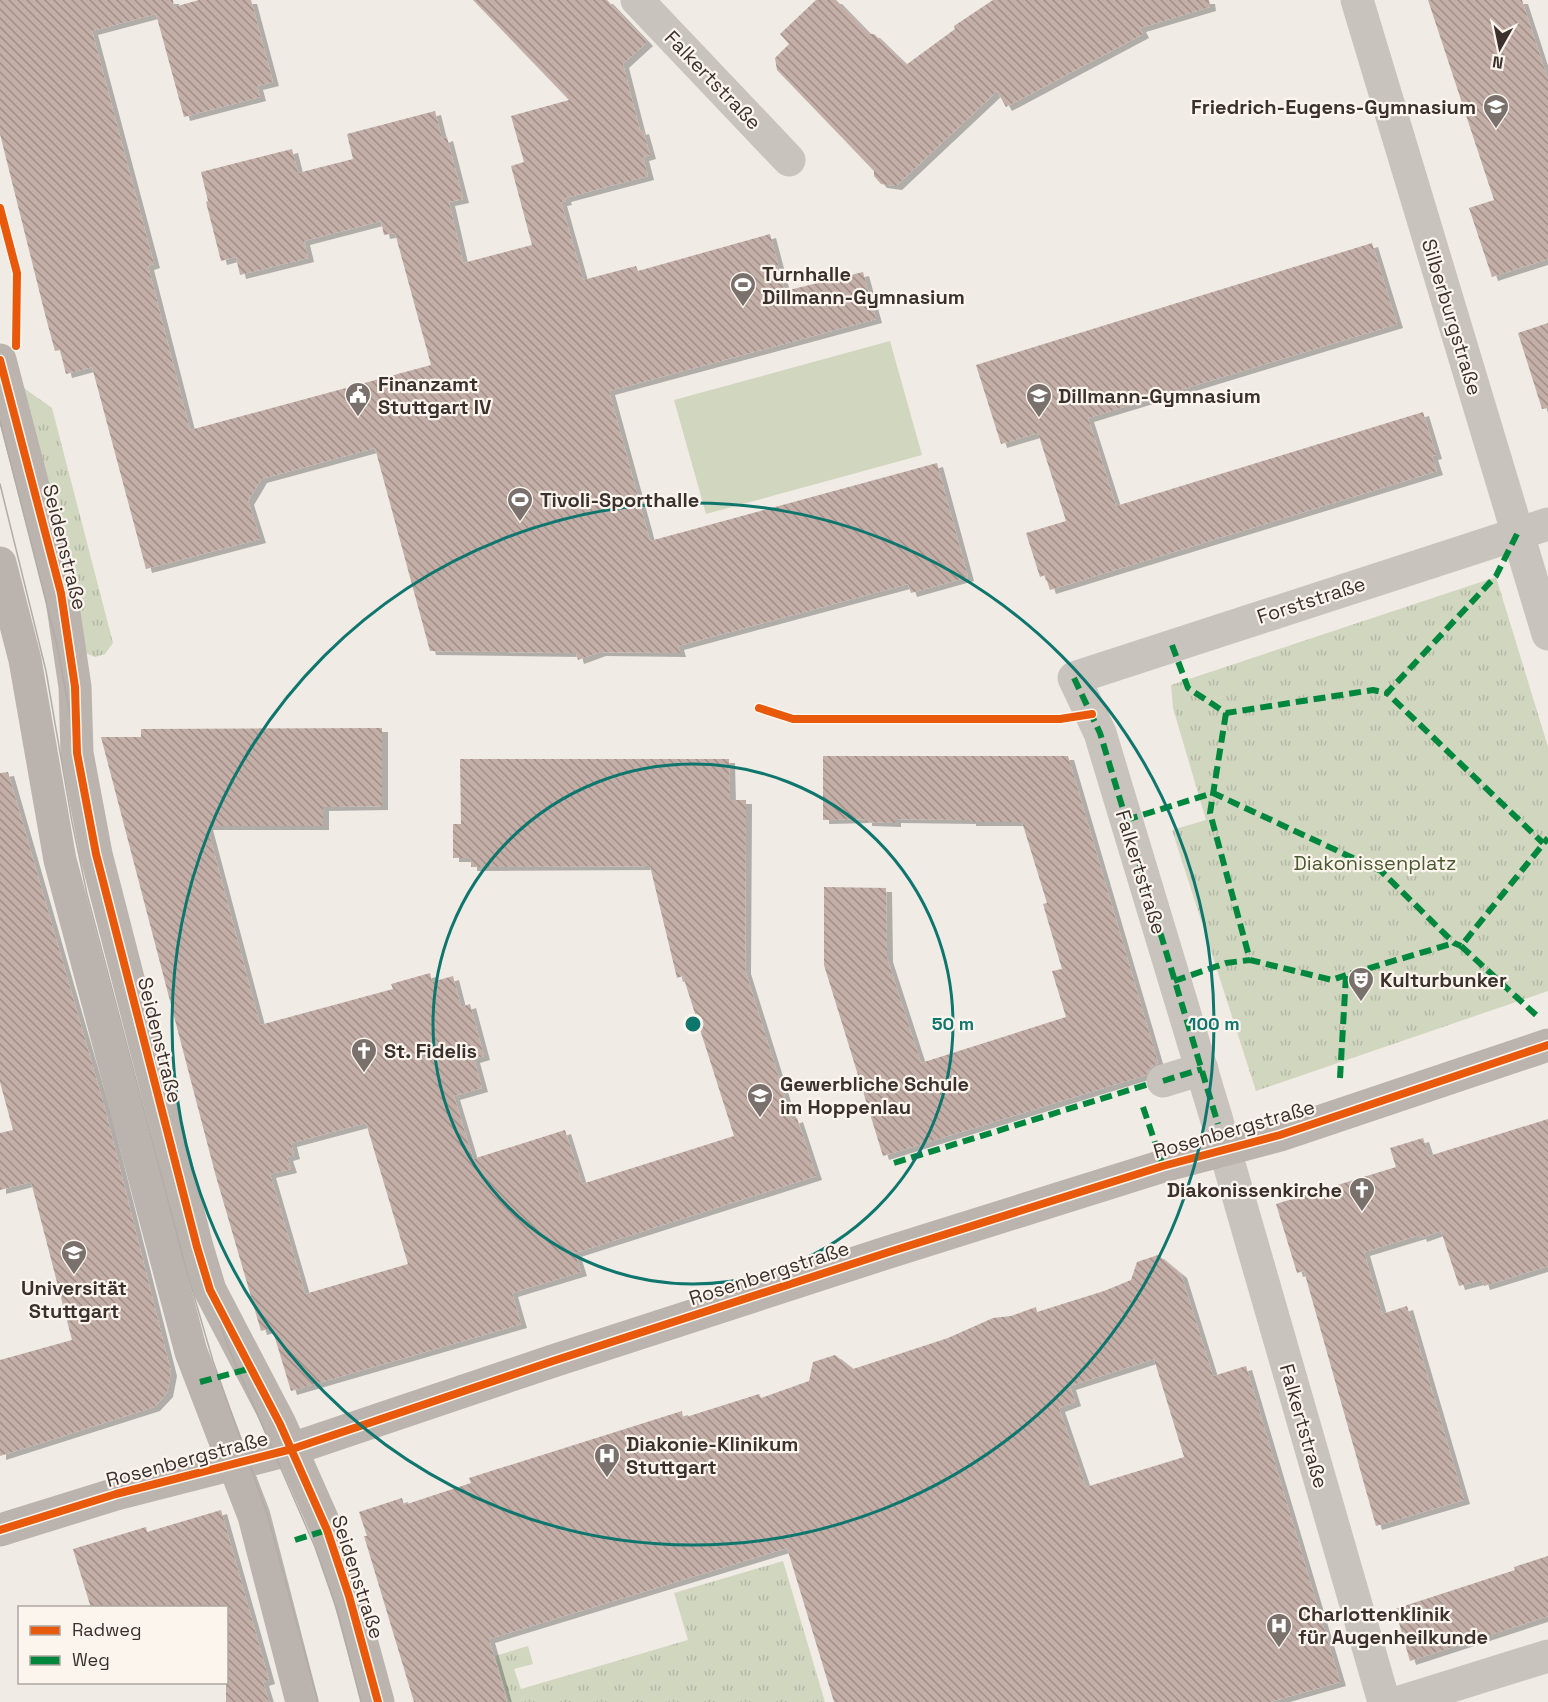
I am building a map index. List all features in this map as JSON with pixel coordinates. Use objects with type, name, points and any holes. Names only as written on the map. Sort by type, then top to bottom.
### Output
[{"type":"street","name":"Falkertstraße","points":[[637,0],[789,160]]},
{"type":"street","name":"Silberburgstraße","points":[[1357,0],[1548,634]]},
{"type":"street","name":"Seidenstraße","points":[[0,360],[61,593],[75,687],[77,753],[96,854],[197,1247],[210,1290],[292,1449],[337,1557],[378,1702]]},
{"type":"street","name":"Forststraße","points":[[1074,678],[1548,524]]},
{"type":"street","points":[[0,562],[27,671],[60,860],[191,1352],[211,1410],[254,1515],[302,1702]]},
{"type":"street","name":"Falkertstraße","points":[[1074,678],[1097,725],[1202,1069],[1384,1702]]},
{"type":"street","name":"Rosenbergstraße","points":[[0,1530],[116,1494],[292,1449],[768,1291],[1163,1166],[1221,1137],[1280,1135],[1548,1045]]},
{"type":"street","points":[[1163,1081],[1202,1069]]},
{"type":"street","points":[[1400,1702],[1548,1656]]},
{"type":"green space","points":[[890,341],[922,455],[706,514],[674,400]]},
{"type":"green space","points":[[14,381],[52,408],[113,643],[105,654],[95,657],[81,651]]},
{"type":"green space","name":"Diakonissenplatz","points":[[1496,577],[1548,747],[1548,991],[1256,1091],[1172,830],[1206,820],[1173,708],[1171,685]]},
{"type":"green space","points":[[783,1561],[825,1702],[509,1702],[495,1656],[528,1646],[533,1664],[514,1669],[521,1689],[688,1640],[674,1593]]},
{"type":"building","points":[[0,0],[173,0],[174,7],[199,0],[251,0],[273,82],[257,86],[260,97],[184,117],[156,14],[92,31],[154,264],[148,266],[190,430],[431,365],[395,233],[384,235],[381,221],[304,241],[308,258],[240,275],[236,257],[221,261],[201,172],[292,149],[298,173],[353,159],[347,134],[435,111],[442,139],[447,137],[463,199],[449,202],[463,263],[532,245],[511,166],[524,162],[511,116],[569,100],[473,0],[607,0],[647,42],[623,64],[640,131],[643,130],[650,155],[643,157],[648,176],[565,198],[566,201],[561,202],[583,280],[636,266],[638,271],[770,234],[785,291],[863,272],[876,319],[609,391],[650,541],[937,463],[968,577],[911,593],[908,584],[678,646],[680,653],[600,652],[578,660],[576,653],[430,651],[375,448],[261,479],[248,501],[260,539],[146,569],[92,367],[66,374],[60,350],[55,351],[46,318],[0,134]]},
{"type":"building","points":[[816,0],[836,0],[869,34],[874,34],[906,65],[955,29],[954,26],[993,0],[1209,0],[1210,7],[1140,28],[1143,34],[1006,107],[997,91],[896,186],[881,184],[874,176],[874,171],[777,70],[775,58],[789,44],[780,34]]},
{"type":"building","name":"Friedrich-Eugens-Gymnasium","points":[[1428,0],[1522,0],[1548,80],[1548,259],[1492,277],[1469,208],[1494,200]]},
{"type":"building","name":"Dillmann-Gymnasium","points":[[1372,243],[1397,324],[1088,418],[1116,506],[1423,412],[1436,455],[1432,456],[1437,471],[1050,590],[1045,575],[1040,577],[1026,533],[1066,521],[1038,433],[1001,444],[976,365]]},
{"type":"building","points":[[1548,323],[1548,408],[1542,409],[1518,333]]},
{"type":"building","points":[[382,728],[382,806],[323,807],[323,826],[207,826],[260,1025],[393,989],[391,984],[430,973],[432,982],[453,976],[461,1007],[470,1004],[484,1056],[474,1059],[482,1088],[454,1096],[473,1159],[565,1130],[582,1184],[734,1136],[683,976],[677,978],[650,866],[471,867],[471,858],[453,858],[453,824],[461,824],[460,759],[729,759],[730,800],[746,800],[745,970],[792,1120],[797,1118],[816,1176],[575,1253],[581,1272],[512,1293],[521,1324],[291,1391],[272,1328],[261,1331],[215,1173],[101,737],[141,737],[141,729]],"holes":[[[366,1123],[408,1264],[305,1294],[270,1174],[291,1169],[287,1157],[294,1155],[291,1143]]]},
{"type":"building","points":[[823,756],[1068,756],[1158,1063],[1150,1068],[1146,1075],[883,1156],[824,965],[824,887],[886,888],[887,958],[921,1063],[1066,1017],[1052,971],[1062,969],[1043,904],[1047,903],[1022,822],[895,819],[895,823],[866,822],[866,819],[823,820]]},
{"type":"building","name":"Universität Stuttgart","points":[[8,772],[105,1109],[171,1372],[167,1393],[154,1407],[0,1456],[0,1360],[72,1340],[31,1182],[0,1190],[0,1133],[13,1130],[0,1082],[0,773]]},
{"type":"building","points":[[1548,1119],[1548,1266],[1484,1286],[1482,1280],[1459,1286],[1441,1231],[1364,1252],[1382,1314],[1407,1306],[1464,1500],[1376,1526],[1304,1271],[1297,1273],[1276,1204],[1396,1167],[1390,1148],[1423,1138],[1429,1156]]},
{"type":"building","name":"Diakonie-Klinikum Stuttgart","points":[[1158,1255],[1181,1274],[1213,1376],[1246,1366],[1340,1682],[1270,1702],[834,1702],[787,1548],[489,1639],[507,1702],[414,1702],[364,1536],[367,1536],[359,1512],[402,1498],[404,1505],[471,1483],[469,1478],[682,1411],[683,1418],[759,1394],[761,1398],[809,1381],[813,1362],[835,1355],[853,1369],[948,1338],[993,1318],[1011,1316],[1036,1307],[1037,1312],[1104,1291],[1131,1280],[1137,1262]],"holes":[[[1154,1359],[1184,1457],[1086,1487],[1059,1408],[1075,1402],[1070,1386]]]},
{"type":"building","points":[[221,1510],[269,1680],[263,1682],[269,1702],[226,1702],[228,1606],[90,1606],[73,1549],[146,1527],[147,1532]]},
{"type":"building","points":[[1548,1556],[1548,1616],[1410,1661],[1395,1609],[1515,1570],[1514,1567]]},
{"type":"tram line","points":[[0,421],[57,645],[96,854],[197,1247],[226,1342],[315,1547],[339,1616],[361,1702]]},
{"type":"tram line","points":[[0,484],[46,671],[87,894],[185,1265],[213,1361],[267,1513],[318,1702]]},
{"type":"marked path","points":[[1517,534],[1496,576],[1387,693],[1543,843]]},
{"type":"marked path","points":[[1172,645],[1188,688],[1226,713],[1373,690],[1387,693]]},
{"type":"marked path","points":[[1074,678],[1100,733],[1218,1124]]},
{"type":"marked path","points":[[1226,713],[1210,813],[1250,960],[1332,980],[1346,975]]},
{"type":"marked path","points":[[1126,820],[1213,793],[1381,871],[1454,943],[1461,946]]},
{"type":"marked path","points":[[1536,1015],[1461,946],[1548,838]]},
{"type":"marked path","points":[[1340,1078],[1346,975],[1454,943]]},
{"type":"marked path","points":[[1174,981],[1226,963],[1250,960]]},
{"type":"marked path","points":[[1163,1081],[1202,1069]]},
{"type":"marked path","points":[[894,1163],[1149,1084]]},
{"type":"marked path","points":[[1143,1107],[1163,1166]]},
{"type":"marked path","points":[[200,1382],[252,1368]]},
{"type":"marked path","points":[[295,1540],[327,1530]]},
{"type":"cycle path","points":[[0,208],[17,273],[16,346]]},
{"type":"cycle path","points":[[0,360],[61,593],[75,687],[77,753],[96,854],[197,1247],[210,1290],[280,1424],[327,1530],[349,1596],[378,1702]]},
{"type":"cycle path","points":[[759,708],[793,719],[1060,719],[1092,714]]},
{"type":"cycle path","points":[[0,1530],[116,1494],[292,1449],[889,1252],[1163,1166],[1280,1135],[1548,1045]]},
{"type":"place","name":"Friedrich-Eugens-Gymnasium","points":[[1496,130]]},
{"type":"place","name":"Turnhalle Dillmann-Gymnasium","points":[[743,308]]},
{"type":"place","name":"Finanzamt Stuttgart IV","points":[[358,418]]},
{"type":"place","name":"Dillmann-Gymnasium","points":[[1039,419]]},
{"type":"place","name":"Tivoli-Sporthalle","points":[[520,523]]},
{"type":"place","name":"Kulturbunker","points":[[1361,1003]]},
{"type":"place","name":"St. Fidelis","points":[[364,1074]]},
{"type":"place","name":"Gewerbliche Schule im Hoppenlau","points":[[760,1119]]},
{"type":"place","name":"Diakonissenkirche","points":[[1362,1213]]},
{"type":"place","name":"Universität Stuttgart","points":[[74,1276]]},
{"type":"place","name":"Diakonie-Klinikum Stuttgart","points":[[607,1479]]},
{"type":"place","name":"Charlottenklinik für Augenheilkunde","points":[[1279,1649]]}]
